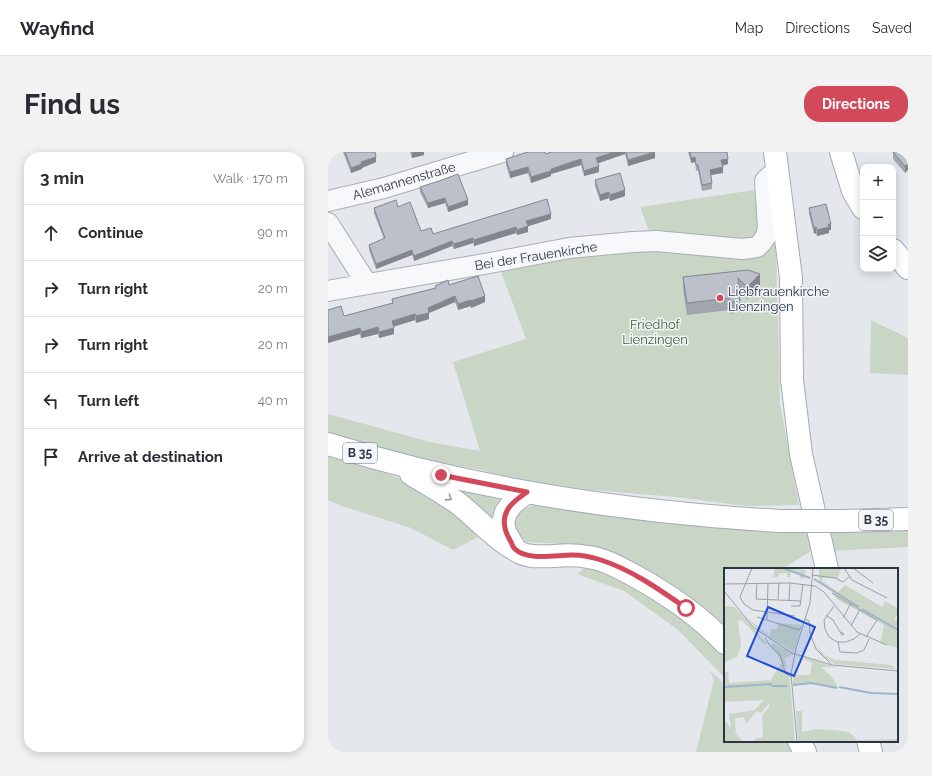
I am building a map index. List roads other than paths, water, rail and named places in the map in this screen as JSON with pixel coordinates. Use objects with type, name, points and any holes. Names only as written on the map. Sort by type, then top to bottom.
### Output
[{"type":"main road","points":[[775,152],[791,278],[792,387],[801,454],[827,568]]},
{"type":"main road","points":[[841,152],[853,191],[860,203]]},
{"type":"main road","points":[[896,254],[908,268]]},
{"type":"main road","name":"B 35","points":[[328,444],[392,463],[441,475],[527,492],[652,511],[780,521],[908,519]]},
{"type":"main road","points":[[392,463],[459,504],[495,536],[522,554],[541,556],[573,555],[612,564],[647,582],[680,604],[724,642]]},
{"type":"main road","points":[[515,549],[505,532],[504,522],[506,512],[512,503],[527,492]]},
{"type":"street","name":"Alemannenstraße","points":[[328,201],[384,188],[504,152]]},
{"type":"street","name":"Bei der Frauenkirche","points":[[328,291],[569,248],[656,241],[742,249],[757,247],[766,236],[768,228],[765,181],[770,176],[778,174]]},
{"type":"street","points":[[328,223],[368,284]]},
{"type":"place","name":"Liebfrauenkirche Lienzingen","points":[[720,298]]},
{"type":"park label","name":"Friedhof Lienzingen","points":[[655,332]]}]
